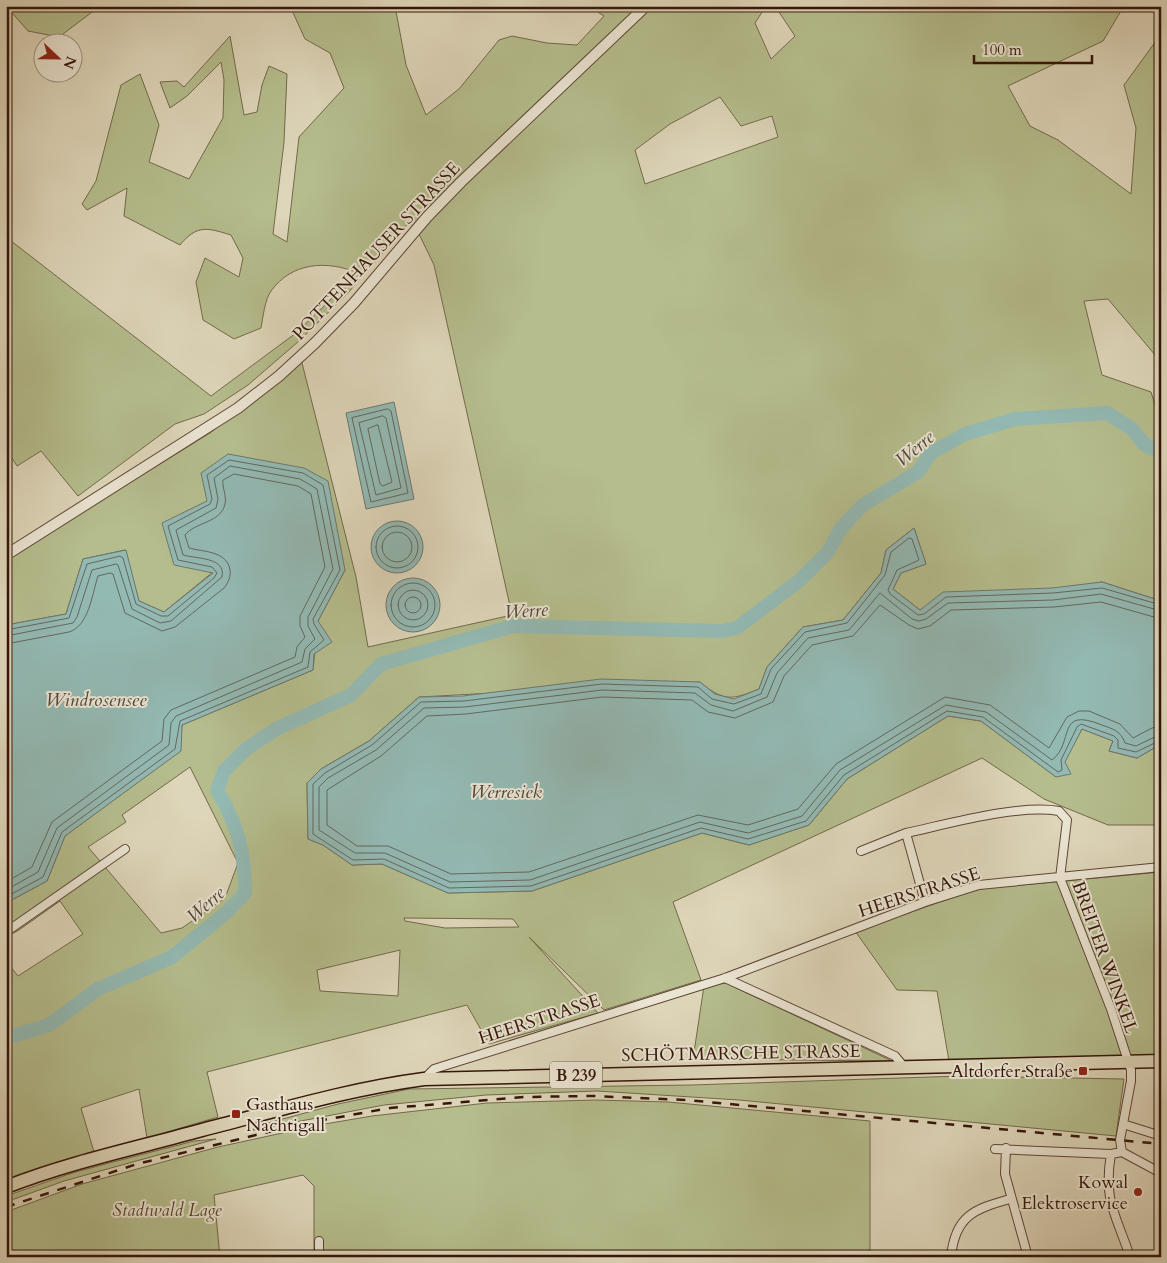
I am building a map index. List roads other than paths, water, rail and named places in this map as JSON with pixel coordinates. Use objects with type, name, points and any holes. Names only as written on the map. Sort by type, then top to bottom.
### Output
[{"type":"main road","name":"SCHÖTMARSCHE STRASSE","points":[[6,1187],[74,1164],[320,1099],[383,1084],[424,1079],[1161,1061]]},
{"type":"street","name":"POTTENHAUSER STRASSE","points":[[6,555],[238,408],[279,376],[354,303],[427,217],[461,182],[646,6]]},
{"type":"street","name":"BREITER WINKEL","points":[[860,851],[906,833],[978,817],[1046,808],[1059,811],[1067,820],[1060,878],[1111,1009],[1132,1081],[1123,1124],[1120,1146],[1122,1152]]},
{"type":"street","points":[[906,833],[925,902]]},
{"type":"street","points":[[6,932],[124,849]]},
{"type":"street","name":"HEERSTRASSE","points":[[424,1079],[434,1069],[724,978],[925,902],[979,885],[1161,867]]},
{"type":"street","points":[[724,978],[895,1056],[904,1066]]},
{"type":"street","points":[[1123,1124],[1161,1136]]},
{"type":"street","points":[[1006,1148],[1004,1174],[1028,1257]]},
{"type":"street","points":[[995,1149],[1111,1154],[1122,1152],[1161,1172]]},
{"type":"street","points":[[1111,1154],[1108,1185],[1110,1202],[1130,1257]]},
{"type":"street","points":[[951,1257],[957,1231],[972,1212],[1010,1199]]},
{"type":"street","points":[[319,1241],[319,1257]]},
{"type":"water","points":[[394,402],[414,499],[366,509],[346,413]]},
{"type":"water","name":"Windrosensee","points":[[228,454],[304,468],[328,481],[345,570],[318,621],[332,642],[314,654],[313,670],[182,725],[181,751],[65,836],[47,881],[6,903],[6,625],[66,614],[83,559],[126,550],[139,601],[164,612],[213,573],[174,565],[162,523],[207,501],[201,473]]},
{"type":"water","points":[[397,521],[411,525],[419,533],[423,547],[419,561],[411,569],[397,573],[383,569],[375,561],[371,547],[375,533],[383,525]]},
{"type":"water","name":"Werresiek","points":[[914,528],[926,564],[901,573],[893,589],[920,610],[943,592],[1052,588],[1102,582],[1161,601],[1161,744],[1137,758],[1109,751],[1113,741],[1082,729],[1065,762],[1071,774],[1056,777],[981,721],[948,716],[847,779],[809,825],[749,845],[702,833],[532,891],[448,893],[382,864],[352,865],[323,845],[308,839],[307,783],[321,769],[369,741],[419,697],[463,696],[601,679],[700,682],[715,694],[734,699],[759,689],[767,667],[803,627],[843,620],[881,573],[886,550]]},
{"type":"water","points":[[413,578],[423,580],[432,586],[438,595],[440,605],[438,615],[432,624],[423,630],[413,632],[403,630],[394,624],[388,615],[386,605],[388,595],[394,586],[403,580]]},
{"type":"waterway","name":"Werre","points":[[6,1038],[49,1025],[98,989],[172,957],[227,912],[245,893],[245,878],[239,839],[230,815],[217,790],[224,771],[246,749],[276,729],[351,695],[381,664],[513,626],[722,631],[737,628],[800,580],[828,552],[841,528],[863,505],[918,472],[931,453],[965,434],[1015,419],[1107,413],[1132,429],[1145,445],[1161,452]]},
{"type":"railway","points":[[6,1207],[137,1164],[301,1124],[390,1108],[524,1097],[593,1096],[686,1100],[1161,1144]]},
{"type":"place","name":"Altdorfer Straße","points":[[1083,1071]]},
{"type":"place","name":"Gasthaus Nachtigall","points":[[236,1114]]},
{"type":"place","name":"Kowal Elektroservice","points":[[1138,1192]]},
{"type":"park label","name":"Stadtwald Lage","points":[[167,1210]]}]
